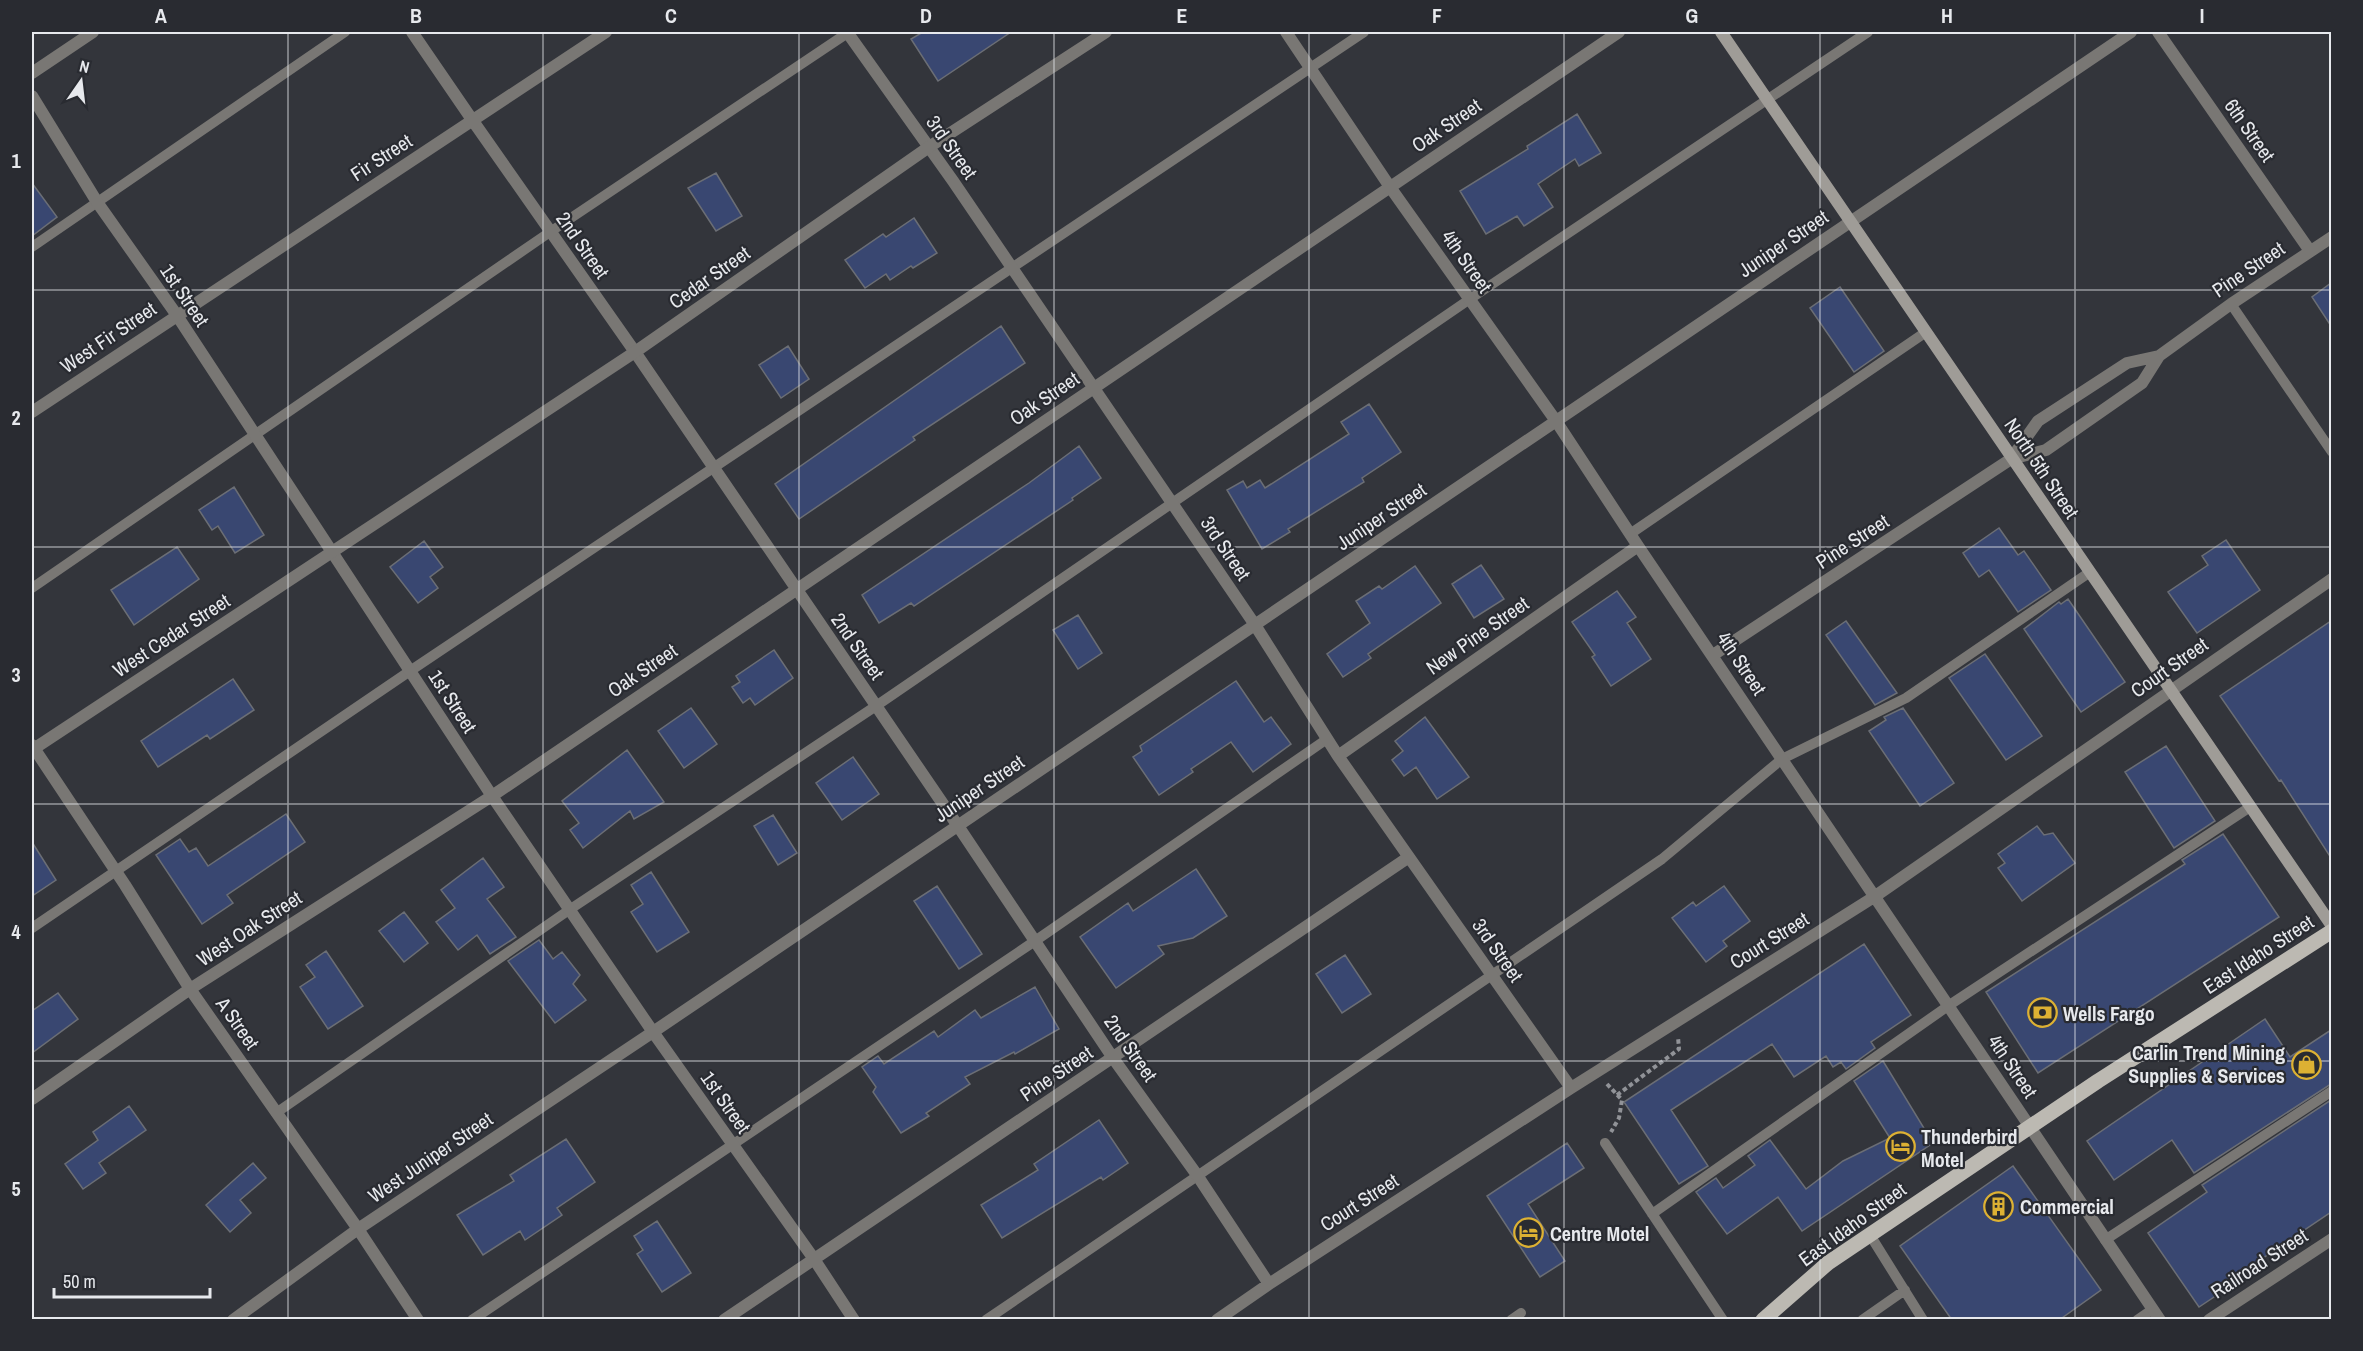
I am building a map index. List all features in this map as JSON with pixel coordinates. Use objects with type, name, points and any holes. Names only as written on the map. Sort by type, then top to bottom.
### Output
[{"type":"main road","name":"North 5th Street","points":[[1721,32],[2331,926]]},
{"type":"main road","name":"East Idaho Street","points":[[1763,1320],[1828,1263],[1870,1234],[2030,1126],[2331,931]]},
{"type":"street","points":[[32,73],[93,32]]},
{"type":"street","name":"2nd Street","points":[[412,32],[635,352],[1113,1058],[1197,1175],[1269,1284]]},
{"type":"street","name":"Fir Street","points":[[176,314],[606,32]]},
{"type":"street","name":"3rd Street","points":[[848,32],[1255,625],[1338,756],[1571,1088]]},
{"type":"street","name":"Cedar Street","points":[[331,552],[635,352],[929,147],[1106,32]]},
{"type":"street","name":"4th Street","points":[[1286,32],[1390,187],[1556,421],[2156,1314]]},
{"type":"street","name":"Oak Street","points":[[492,796],[1619,32]]},
{"type":"street","name":"Juniper Street","points":[[653,1032],[2131,32]]},
{"type":"street","name":"6th Street","points":[[2158,32],[2310,251]]},
{"type":"street","name":"1st Street","points":[[32,96],[97,202],[176,314],[492,796],[854,1320]]},
{"type":"street","name":"Pine Street","points":[[1713,655],[2012,459],[2046,450],[2142,383],[2159,356],[2331,237]]},
{"type":"street","name":"West Fir Street","points":[[32,412],[176,314]]},
{"type":"street","name":"Pine Street","points":[[2012,459],[2038,421],[2127,363],[2159,356]]},
{"type":"street","name":"New Pine Street","points":[[1338,756],[1638,546]]},
{"type":"street","name":"West Cedar Street","points":[[32,748],[331,552]]},
{"type":"street","name":"Court Street","points":[[1217,1320],[1571,1088],[1874,897],[2331,579]]},
{"type":"street","name":"A Street","points":[[32,748],[115,870],[190,989],[358,1229],[418,1320]]},
{"type":"street","name":"West Oak Street","points":[[32,1099],[190,989],[492,796]]},
{"type":"street","name":"Pine Street","points":[[724,1320],[1409,857]]},
{"type":"street","name":"West Juniper Street","points":[[233,1320],[358,1229],[653,1032]]},
{"type":"street","name":"Railroad Street","points":[[2209,1320],[2331,1239]]},
{"type":"lane","points":[[32,247],[345,32]]},
{"type":"lane","points":[[32,588],[550,232],[848,32]]},
{"type":"lane","points":[[32,928],[410,671],[1364,32]]},
{"type":"lane","points":[[276,1113],[569,910],[876,706],[1470,299],[1868,32]]},
{"type":"lane","points":[[2231,304],[2331,452]]},
{"type":"lane","points":[[1630,534],[1926,332]]},
{"type":"lane","points":[[986,1320],[1662,859],[1782,759],[1906,698],[2090,572]]},
{"type":"lane","points":[[471,1320],[1035,941],[1327,739]]},
{"type":"lane","points":[[1652,1214],[1948,1006],[2250,807]]},
{"type":"lane","points":[[2106,1240],[2331,1091]]},
{"type":"lane","points":[[1605,1143],[1723,1320]]},
{"type":"lane","points":[[1870,1234],[1923,1320]]},
{"type":"lane","points":[[1862,1320],[1905,1290]]},
{"type":"lane","points":[[1511,1320],[1521,1312]]},
{"type":"lane","points":[[2137,1320],[2156,1314]]},
{"type":"path","points":[[1605,1143],[1619,1118],[1622,1100],[1617,1095],[1679,1049],[1677,1021]]},
{"type":"building","points":[[923,32],[1011,32],[938,81],[911,39]]},
{"type":"building","points":[[1577,114],[1601,153],[1579,166],[1575,159],[1538,184],[1553,207],[1524,226],[1517,216],[1486,234],[1460,191],[1528,149],[1527,146]]},
{"type":"building","points":[[716,173],[742,216],[716,231],[688,188]]},
{"type":"building","points":[[32,183],[57,217],[32,236]]},
{"type":"building","points":[[914,218],[937,253],[890,280],[886,274],[865,288],[845,260],[883,234],[886,237]]},
{"type":"building","points":[[2331,283],[2331,326],[2312,297]]},
{"type":"building","points":[[1840,287],[1884,351],[1854,372],[1810,308]]},
{"type":"building","points":[[1001,326],[1025,363],[913,437],[915,440],[799,519],[775,484]]},
{"type":"building","points":[[788,346],[809,379],[781,398],[759,365]]},
{"type":"building","points":[[1369,404],[1401,452],[1362,478],[1364,482],[1288,529],[1290,532],[1262,549],[1227,490],[1243,481],[1247,488],[1260,480],[1265,488],[1349,434],[1341,422]]},
{"type":"building","points":[[1079,446],[1101,478],[1072,498],[1073,500],[914,606],[911,603],[879,623],[862,595],[1029,483]]},
{"type":"building","points":[[234,487],[264,535],[235,553],[218,526],[212,530],[199,510]]},
{"type":"building","points":[[1999,528],[2018,555],[2024,551],[2051,590],[2018,612],[1989,570],[1979,577],[1963,553]]},
{"type":"building","points":[[2226,540],[2260,590],[2197,633],[2168,592],[2208,565],[2202,556]]},
{"type":"building","points":[[424,541],[443,567],[430,577],[438,588],[418,603],[390,567]]},
{"type":"building","points":[[177,547],[199,579],[134,625],[111,590]]},
{"type":"building","points":[[1481,565],[1504,599],[1474,618],[1452,584]]},
{"type":"building","points":[[1415,566],[1441,603],[1368,654],[1371,658],[1343,677],[1327,654],[1370,623],[1356,601],[1379,586],[1382,589]]},
{"type":"building","points":[[1617,591],[1636,617],[1627,623],[1651,659],[1611,686],[1592,657],[1595,655],[1572,622]]},
{"type":"building","points":[[2068,599],[2125,682],[2081,712],[2024,629],[2059,602],[2061,604]]},
{"type":"building","points":[[1078,615],[1102,653],[1078,669],[1053,630]]},
{"type":"building","points":[[1846,621],[1897,693],[1875,705],[1826,635]]},
{"type":"building","points":[[2331,621],[2331,858],[2281,780],[2279,781],[2220,696]]},
{"type":"building","points":[[774,650],[793,678],[755,705],[750,698],[743,703],[732,687],[740,682],[736,676]]},
{"type":"building","points":[[1985,654],[2042,736],[2006,760],[1949,678]]},
{"type":"building","points":[[233,679],[254,710],[210,739],[207,735],[158,767],[141,741]]},
{"type":"building","points":[[1236,681],[1264,722],[1271,717],[1291,744],[1253,772],[1231,742],[1191,769],[1193,772],[1159,795],[1133,757],[1142,751],[1140,746]]},
{"type":"building","points":[[691,708],[717,744],[684,768],[658,731]]},
{"type":"building","points":[[1903,708],[1954,783],[1920,806],[1869,731],[1886,720],[1884,717]]},
{"type":"building","points":[[1425,717],[1469,777],[1437,799],[1416,767],[1404,776],[1392,760],[1403,751],[1395,741]]},
{"type":"building","points":[[2166,746],[2215,821],[2174,848],[2125,772]]},
{"type":"building","points":[[627,750],[664,802],[634,819],[630,811],[583,848],[570,830],[579,823],[562,801]]},
{"type":"building","points":[[853,757],[879,794],[842,820],[816,783]]},
{"type":"building","points":[[286,814],[305,842],[227,895],[233,903],[202,924],[156,855],[180,839],[189,852],[196,848],[208,866]]},
{"type":"building","points":[[773,815],[797,853],[778,865],[754,826]]},
{"type":"building","points":[[2037,826],[2044,835],[2053,833],[2075,863],[2022,901],[1998,868],[2005,863],[1998,854]]},
{"type":"building","points":[[2223,834],[2279,917],[2038,1073],[1986,992],[2185,864],[2182,860]]},
{"type":"building","points":[[32,842],[56,880],[32,896]]},
{"type":"building","points":[[483,858],[504,887],[487,899],[516,937],[490,954],[477,935],[458,950],[436,922],[455,908],[441,890]]},
{"type":"building","points":[[1196,869],[1227,916],[1193,938],[1158,946],[1164,954],[1116,988],[1080,937],[1128,903],[1133,911]]},
{"type":"building","points":[[651,872],[689,932],[657,952],[631,912],[643,904],[631,885]]},
{"type":"building","points":[[937,886],[982,954],[959,969],[914,901]]},
{"type":"building","points":[[1724,886],[1750,921],[1723,941],[1727,946],[1706,962],[1672,918],[1693,902],[1696,906]]},
{"type":"building","points":[[404,912],[428,943],[404,962],[379,931]]},
{"type":"building","points":[[539,940],[553,959],[562,952],[580,975],[573,984],[586,1000],[555,1023],[508,961]]},
{"type":"building","points":[[1864,944],[1911,1015],[1871,1042],[1875,1048],[1846,1069],[1841,1062],[1833,1067],[1826,1056],[1794,1077],[1772,1044],[1671,1110],[1708,1166],[1679,1184],[1624,1102]]},
{"type":"building","points":[[326,951],[363,1006],[328,1029],[300,987],[315,977],[306,965]]},
{"type":"building","points":[[1345,955],[1371,994],[1342,1013],[1316,974]]},
{"type":"building","points":[[1035,987],[1059,1029],[1015,1054],[1014,1052],[965,1077],[970,1084],[926,1113],[929,1116],[901,1133],[873,1092],[876,1087],[862,1067],[878,1056],[884,1064],[934,1031],[938,1037],[975,1010],[981,1018]]},
{"type":"building","points":[[58,993],[78,1019],[32,1053],[32,1011]]},
{"type":"building","points":[[2265,1019],[2290,1057],[2331,1030],[2331,1084],[2194,1173],[2172,1140],[2114,1180],[2087,1141]]},
{"type":"building","name":"Thunderbird Motel","points":[[1883,1061],[1933,1143],[1802,1231],[1778,1197],[1727,1234],[1696,1192],[1716,1178],[1723,1188],[1755,1165],[1748,1156],[1770,1140],[1806,1189],[1843,1161],[1890,1138],[1854,1081]]},
{"type":"building","points":[[2331,1100],[2331,1212],[2235,1277],[2238,1281],[2199,1307],[2148,1233],[2207,1192],[2202,1185]]},
{"type":"building","points":[[129,1106],[146,1130],[99,1163],[106,1173],[83,1189],[65,1164],[98,1140],[93,1132]]},
{"type":"building","points":[[1099,1120],[1128,1163],[1103,1180],[1101,1177],[1002,1238],[981,1205],[1038,1170],[1034,1164]]},
{"type":"building","points":[[566,1139],[595,1182],[557,1208],[562,1215],[525,1240],[520,1231],[483,1255],[457,1215],[514,1181],[510,1175]]},
{"type":"building","name":"Centre Motel","points":[[1567,1143],[1584,1168],[1528,1204],[1565,1261],[1540,1277],[1487,1196]]},
{"type":"building","points":[[253,1163],[266,1178],[240,1200],[251,1213],[230,1232],[206,1205]]},
{"type":"building","name":"Commercial","points":[[2013,1166],[2101,1290],[2059,1320],[1952,1320],[1900,1246]]},
{"type":"building","points":[[657,1221],[691,1273],[662,1292],[637,1254],[643,1250],[634,1236]]},
{"type":"place","name":"Wells Fargo","points":[[2042,1013]]},
{"type":"place","name":"Carlin Trend Mining Supplies & Services","points":[[2306,1064]]},
{"type":"place","name":"Thunderbird Motel","points":[[1900,1147]]},
{"type":"place","name":"Commercial","points":[[1999,1206]]},
{"type":"place","name":"Centre Motel","points":[[1529,1233]]}]
